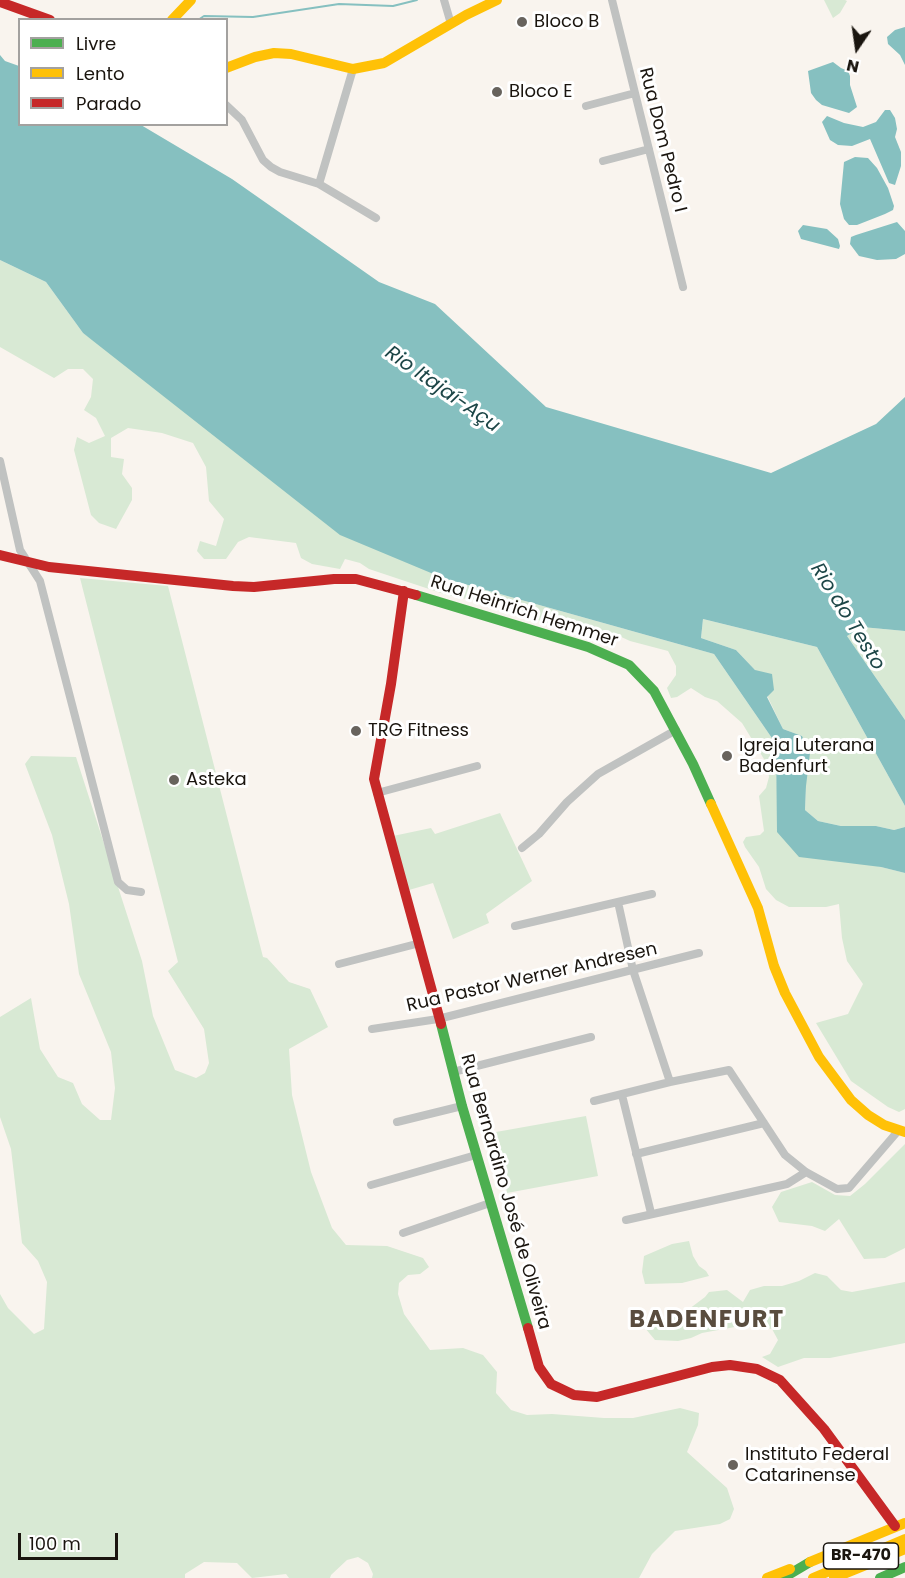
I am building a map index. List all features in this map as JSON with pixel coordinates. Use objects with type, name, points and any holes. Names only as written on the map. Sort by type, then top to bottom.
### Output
[{"type":"main road","points":[[228,67],[274,53],[291,54],[353,69],[384,63],[497,0]]},
{"type":"main road","points":[[0,2],[44,18]]},
{"type":"main road","points":[[174,18],[186,2]]},
{"type":"main road","name":"Rua Heinrich Hemmer","points":[[0,555],[30,564],[92,573],[233,586],[255,587],[356,579],[404,591],[588,647],[629,665],[648,683],[676,730],[746,877],[784,993],[819,1057],[851,1100],[868,1115],[902,1131]]},
{"type":"main road","name":"Rua Bernardino José de Oliveira","points":[[404,591],[391,684],[374,779],[489,1203],[539,1367],[551,1384],[574,1395],[597,1397],[712,1367],[730,1365],[757,1369],[780,1380],[825,1429],[900,1525]]},
{"type":"main road","points":[[767,1578],[900,1525]]},
{"type":"main road","name":"BR-470","points":[[813,1578],[905,1539]]},
{"type":"main road","name":"BR-470","points":[[834,1578],[905,1549]]},
{"type":"main road","points":[[783,1578],[810,1562]]},
{"type":"main road","points":[[880,1578],[905,1568]]},
{"type":"street","points":[[444,0],[451,24]]},
{"type":"street","name":"Rua Dom Pedro I","points":[[612,0],[683,287]]},
{"type":"street","points":[[319,184],[353,69]]},
{"type":"street","points":[[586,106],[635,93]]},
{"type":"street","points":[[228,107],[242,120],[263,160],[271,167],[319,184],[376,218]]},
{"type":"street","points":[[603,161],[649,149]]},
{"type":"street","points":[[0,461],[20,550],[40,581],[118,882],[126,890],[141,892]]},
{"type":"street","points":[[522,848],[539,834],[567,802],[598,774],[676,730]]},
{"type":"street","points":[[377,793],[477,766]]},
{"type":"street","points":[[515,926],[652,894]]},
{"type":"street","points":[[618,902],[633,970],[670,1082]]},
{"type":"street","points":[[339,964],[420,943]]},
{"type":"street","name":"Rua Pastor Werner Andresen","points":[[372,1029],[438,1019],[699,953]]},
{"type":"street","points":[[453,1072],[591,1037]]},
{"type":"street","points":[[594,1101],[729,1070],[785,1155],[806,1172],[837,1189],[849,1188],[902,1131]]},
{"type":"street","points":[[622,1095],[651,1213]]},
{"type":"street","points":[[397,1122],[462,1106]]},
{"type":"street","points":[[636,1154],[764,1123]]},
{"type":"street","points":[[371,1185],[476,1155]]},
{"type":"street","points":[[626,1220],[787,1184],[806,1172]]},
{"type":"street","points":[[403,1233],[489,1203]]},
{"type":"green space","points":[[824,0],[847,1],[840,13],[833,18]]},
{"type":"green space","points":[[0,260],[46,282],[83,333],[443,578],[714,654],[776,744],[778,832],[905,873],[905,1109],[899,1112],[888,1107],[851,1081],[816,1023],[848,1014],[863,984],[847,961],[839,904],[826,907],[789,907],[776,900],[766,889],[759,867],[743,842],[746,837],[760,835],[764,831],[759,796],[766,788],[769,777],[767,764],[742,723],[717,701],[691,688],[671,698],[667,688],[676,675],[676,666],[668,651],[630,641],[617,635],[598,632],[589,636],[481,602],[447,595],[345,559],[340,569],[312,564],[301,558],[296,543],[249,537],[238,542],[226,559],[204,559],[197,551],[200,541],[216,546],[224,519],[209,501],[206,467],[193,443],[162,433],[128,428],[111,438],[111,457],[124,459],[122,474],[132,488],[132,500],[116,529],[99,523],[91,515],[74,450],[77,437],[89,443],[105,436],[96,418],[84,410],[91,397],[93,379],[83,369],[68,369],[54,378],[0,347]]},
{"type":"green space","points":[[80,578],[168,586],[263,957],[267,958],[289,982],[310,989],[328,1027],[289,1049],[292,1095],[311,1172],[332,1228],[346,1245],[387,1246],[423,1258],[429,1267],[420,1274],[408,1275],[399,1283],[398,1294],[404,1314],[430,1350],[463,1348],[483,1355],[497,1372],[496,1393],[511,1410],[527,1415],[552,1414],[604,1418],[633,1418],[680,1408],[699,1413],[698,1425],[687,1452],[727,1488],[734,1509],[730,1519],[720,1524],[675,1531],[652,1554],[639,1578],[372,1578],[373,1574],[368,1563],[358,1557],[347,1560],[330,1578],[289,1578],[286,1574],[252,1578],[237,1563],[204,1562],[185,1574],[185,1578],[0,1578],[0,1294],[8,1308],[34,1334],[44,1329],[47,1282],[38,1261],[22,1243],[11,1149],[0,1117],[0,1017],[31,998],[40,1049],[58,1077],[73,1083],[82,1104],[100,1120],[111,1120],[115,1088],[111,1052],[79,974],[69,904],[52,835],[25,764],[31,756],[76,757],[142,961],[153,1016],[175,1070],[196,1078],[205,1073],[209,1063],[204,1029],[168,971],[178,962]]},
{"type":"green space","points":[[703,619],[817,647],[905,806],[905,827],[894,830],[876,826],[841,826],[818,821],[805,810],[806,786],[802,736],[783,729],[755,670],[736,650],[701,638]]},
{"type":"green space","points":[[862,627],[905,631],[905,720],[847,636]]},
{"type":"green space","points":[[500,813],[532,881],[486,914],[489,923],[453,939],[433,883],[409,890],[393,836],[431,828],[435,834]]},
{"type":"green space","points":[[586,1116],[598,1176],[507,1193],[496,1132]]},
{"type":"green space","points":[[905,1144],[905,1248],[885,1258],[864,1259],[839,1219],[825,1231],[812,1226],[779,1222],[772,1207],[781,1192],[812,1182],[835,1195],[850,1196]]},
{"type":"green space","points":[[689,1241],[693,1256],[709,1276],[682,1283],[645,1284],[642,1272],[644,1256],[672,1244]]},
{"type":"green space","points":[[815,1273],[827,1276],[841,1290],[852,1292],[905,1282],[905,1343],[830,1358],[804,1358],[778,1367],[762,1357],[770,1354],[778,1340],[772,1329],[751,1324],[702,1333],[678,1341],[655,1340],[640,1322],[672,1317],[685,1312],[709,1292],[727,1290],[743,1302],[750,1290],[764,1286],[782,1286]]},
{"type":"water","points":[[905,27],[905,65],[900,55],[888,44],[887,37],[895,30]]},
{"type":"water","points":[[0,55],[5,61],[18,66],[18,126],[143,126],[232,179],[379,282],[435,304],[546,407],[771,473],[876,424],[905,397],[905,631],[862,627],[847,636],[905,720],[905,806],[817,647],[703,619],[701,638],[736,650],[755,670],[772,674],[774,690],[767,697],[783,729],[802,736],[810,753],[805,810],[818,821],[841,826],[876,826],[894,830],[905,827],[905,873],[881,867],[799,857],[777,832],[776,744],[714,654],[443,578],[340,535],[83,333],[46,282],[0,260]]},
{"type":"water","points":[[833,62],[848,71],[850,76],[850,85],[857,107],[849,113],[822,105],[811,93],[808,71]]},
{"type":"water","points":[[885,110],[890,110],[895,118],[897,129],[895,137],[901,152],[901,166],[895,185],[889,183],[870,139],[852,146],[838,145],[830,140],[822,122],[827,116],[863,127],[876,122]]},
{"type":"water","points":[[855,157],[868,158],[877,168],[888,188],[894,206],[893,210],[885,214],[857,225],[849,225],[844,219],[840,204],[844,162]]},
{"type":"water","points":[[897,222],[905,231],[905,254],[896,259],[877,260],[859,256],[850,244],[851,237]]},
{"type":"water","points":[[803,225],[827,229],[838,239],[839,249],[801,239],[798,231]]},
{"type":"waterway","points":[[201,18],[204,16],[253,17],[339,4],[393,6],[417,0]]},
{"type":"traffic: fast","points":[[416,595],[588,647],[629,665],[654,691],[693,764],[711,804]]},
{"type":"traffic: fast","points":[[441,1024],[462,1106],[528,1328]]},
{"type":"traffic: fast","points":[[783,1578],[810,1562]]},
{"type":"traffic: fast","points":[[880,1578],[905,1567]]},
{"type":"traffic: slow","points":[[174,18],[191,0]]},
{"type":"traffic: slow","points":[[228,67],[274,53],[291,54],[353,69],[384,63],[466,15],[497,0]]},
{"type":"traffic: slow","points":[[711,804],[758,908],[774,966],[785,993],[819,1057],[851,1100],[868,1115],[884,1125],[905,1132]]},
{"type":"traffic: slow","points":[[810,1562],[905,1523]]},
{"type":"traffic: slow","points":[[813,1578],[905,1539]]},
{"type":"traffic: slow","points":[[834,1578],[905,1549]]},
{"type":"traffic: slow","points":[[767,1578],[790,1569]]},
{"type":"traffic: jam","points":[[0,2],[44,18]]},
{"type":"traffic: jam","points":[[0,555],[49,567],[233,586],[254,587],[356,579],[416,595]]},
{"type":"traffic: jam","points":[[404,591],[391,684],[374,779],[441,1024]]},
{"type":"traffic: jam","points":[[528,1328],[539,1367],[551,1384],[574,1395],[597,1397],[712,1367],[730,1365],[757,1369],[780,1380],[824,1429],[895,1526]]},
{"type":"place","name":"Bloco B","points":[[522,22]]},
{"type":"place","name":"Bloco E","points":[[497,92]]},
{"type":"place","name":"TRG Fitness","points":[[356,731]]},
{"type":"place","name":"Igreja Luterana Badenfurt","points":[[727,756]]},
{"type":"place","name":"Asteka","points":[[174,780]]},
{"type":"place","name":"Instituto Federal Catarinense","points":[[733,1465]]},
{"type":"district","name":"BADENFURT","points":[[707,1321]]},
{"type":"water label","name":"Rio Itajaí-Açu","points":[[442,390]]},
{"type":"water label","name":"Rio do Testo","points":[[847,617]]}]
